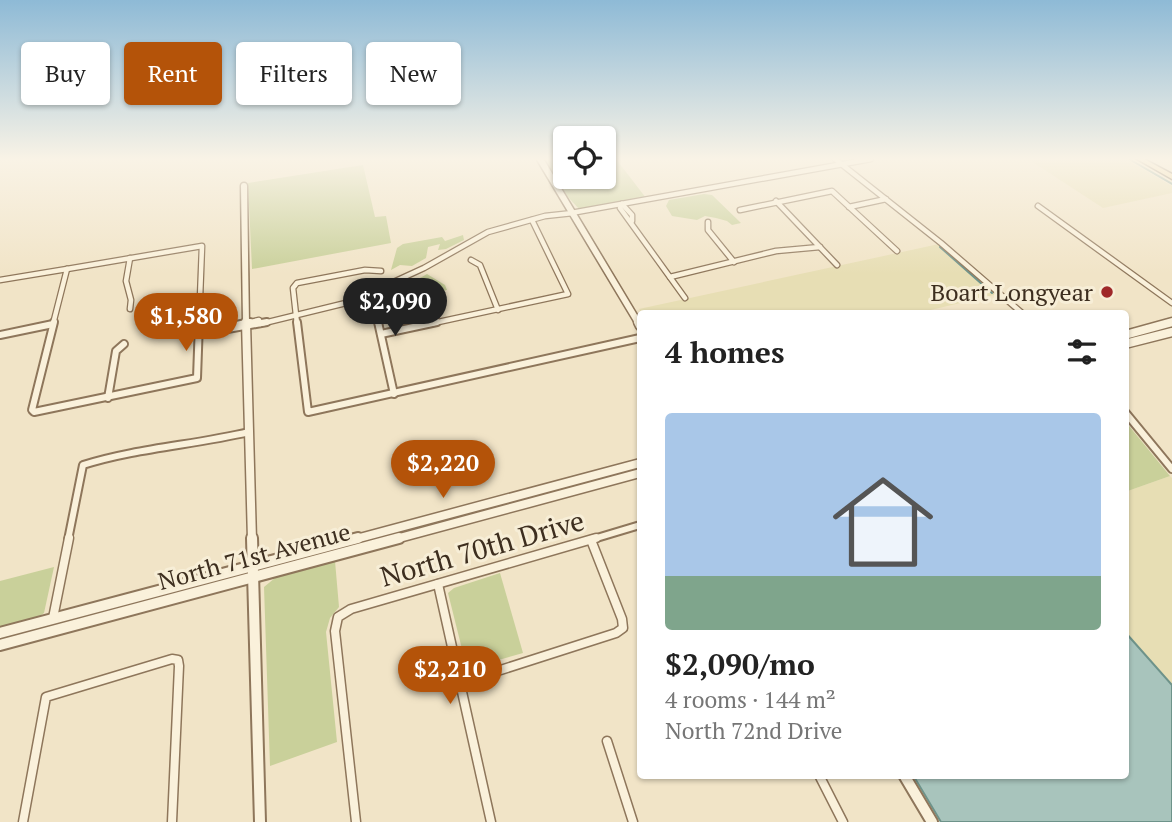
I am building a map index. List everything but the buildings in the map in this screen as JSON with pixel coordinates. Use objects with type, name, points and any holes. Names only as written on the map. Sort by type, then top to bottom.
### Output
[{"type":"street","points":[[244,197],[260,822]]},
{"type":"street","points":[[563,197],[637,321]]},
{"type":"street","points":[[200,334],[296,314],[368,295],[488,232],[531,220],[655,197]]},
{"type":"street","points":[[740,210],[796,197]]},
{"type":"street","points":[[839,197],[897,251]]},
{"type":"street","points":[[849,207],[887,199],[1018,310]]},
{"type":"street","points":[[776,201],[837,265]]},
{"type":"street","points":[[622,204],[620,208],[632,221],[685,298]]},
{"type":"street","points":[[1038,206],[1172,303]]},
{"type":"street","points":[[381,334],[568,294],[531,220]]},
{"type":"street","points":[[708,222],[708,230],[734,262]]},
{"type":"street","points":[[0,280],[67,268],[202,246],[197,378],[34,412],[32,410],[67,268]]},
{"type":"street","points":[[670,277],[783,250],[820,247]]},
{"type":"street","points":[[130,258],[126,281],[130,309]]},
{"type":"street","points":[[471,260],[480,265],[498,310]]},
{"type":"street","points":[[381,271],[366,271],[294,285],[308,412],[637,339]]},
{"type":"street","points":[[368,295],[375,309],[394,394]]},
{"type":"street","points":[[1129,334],[1172,322]]},
{"type":"street","points":[[0,335],[53,324]]},
{"type":"street","points":[[1129,343],[1172,332]]},
{"type":"street","points":[[108,398],[116,351],[124,344]]},
{"type":"street","points":[[1129,417],[1172,469]]},
{"type":"street","points":[[53,618],[83,464],[112,456],[198,444],[249,432]]},
{"type":"street","name":"North 71st Avenue","points":[[0,645],[514,496],[637,464]]},
{"type":"street","name":"North 71st Avenue","points":[[0,633],[637,475]]},
{"type":"street","points":[[514,496],[517,506]]},
{"type":"street","name":"North 70th Drive","points":[[356,822],[335,631],[338,617],[351,609],[637,526]]},
{"type":"street","points":[[460,683],[616,633],[623,628],[622,619],[591,540]]},
{"type":"street","points":[[438,584],[491,822]]},
{"type":"street","points":[[23,822],[46,697],[172,659],[178,660],[172,822]]},
{"type":"street","points":[[607,741],[633,822]]},
{"type":"street","points":[[821,779],[843,822]]},
{"type":"street","points":[[906,779],[932,822]]},
{"type":"shaded area","points":[[1087,197],[1152,197],[1103,208]]},
{"type":"shaded area","points":[[939,244],[998,294],[931,310],[639,309]]},
{"type":"shaded area","points":[[1170,476],[1172,478],[1172,685],[1129,637],[1129,491]]},
{"type":"green space","points":[[249,197],[370,197],[375,217],[386,216],[391,243],[252,269]]},
{"type":"green space","points":[[568,197],[646,197],[580,210]]},
{"type":"green space","points":[[714,197],[741,223],[732,225],[727,221],[705,216],[697,220],[672,216],[666,206],[669,200]]},
{"type":"green space","points":[[463,235],[464,240],[446,249],[438,250],[440,244],[428,247],[426,258],[412,266],[400,265],[391,270],[397,248],[403,244],[442,237],[445,241]]},
{"type":"green space","points":[[427,274],[445,285],[447,290],[417,296],[413,282]]},
{"type":"green space","points":[[1129,426],[1170,476],[1129,491]]},
{"type":"green space","points":[[335,561],[339,607],[330,618],[326,632],[337,742],[270,766],[264,587],[275,578]]},
{"type":"green space","points":[[54,567],[44,613],[37,618],[0,628],[0,581]]},
{"type":"green space","points":[[500,573],[523,653],[467,669],[448,593],[454,588]]},
{"type":"water","points":[[1129,637],[1172,685],[1172,822],[941,822],[915,779],[1129,779]]},
{"type":"waterway","points":[[940,247],[992,293]]},
{"type":"place","name":"Boart Longyear","points":[[1107,292]]}]
